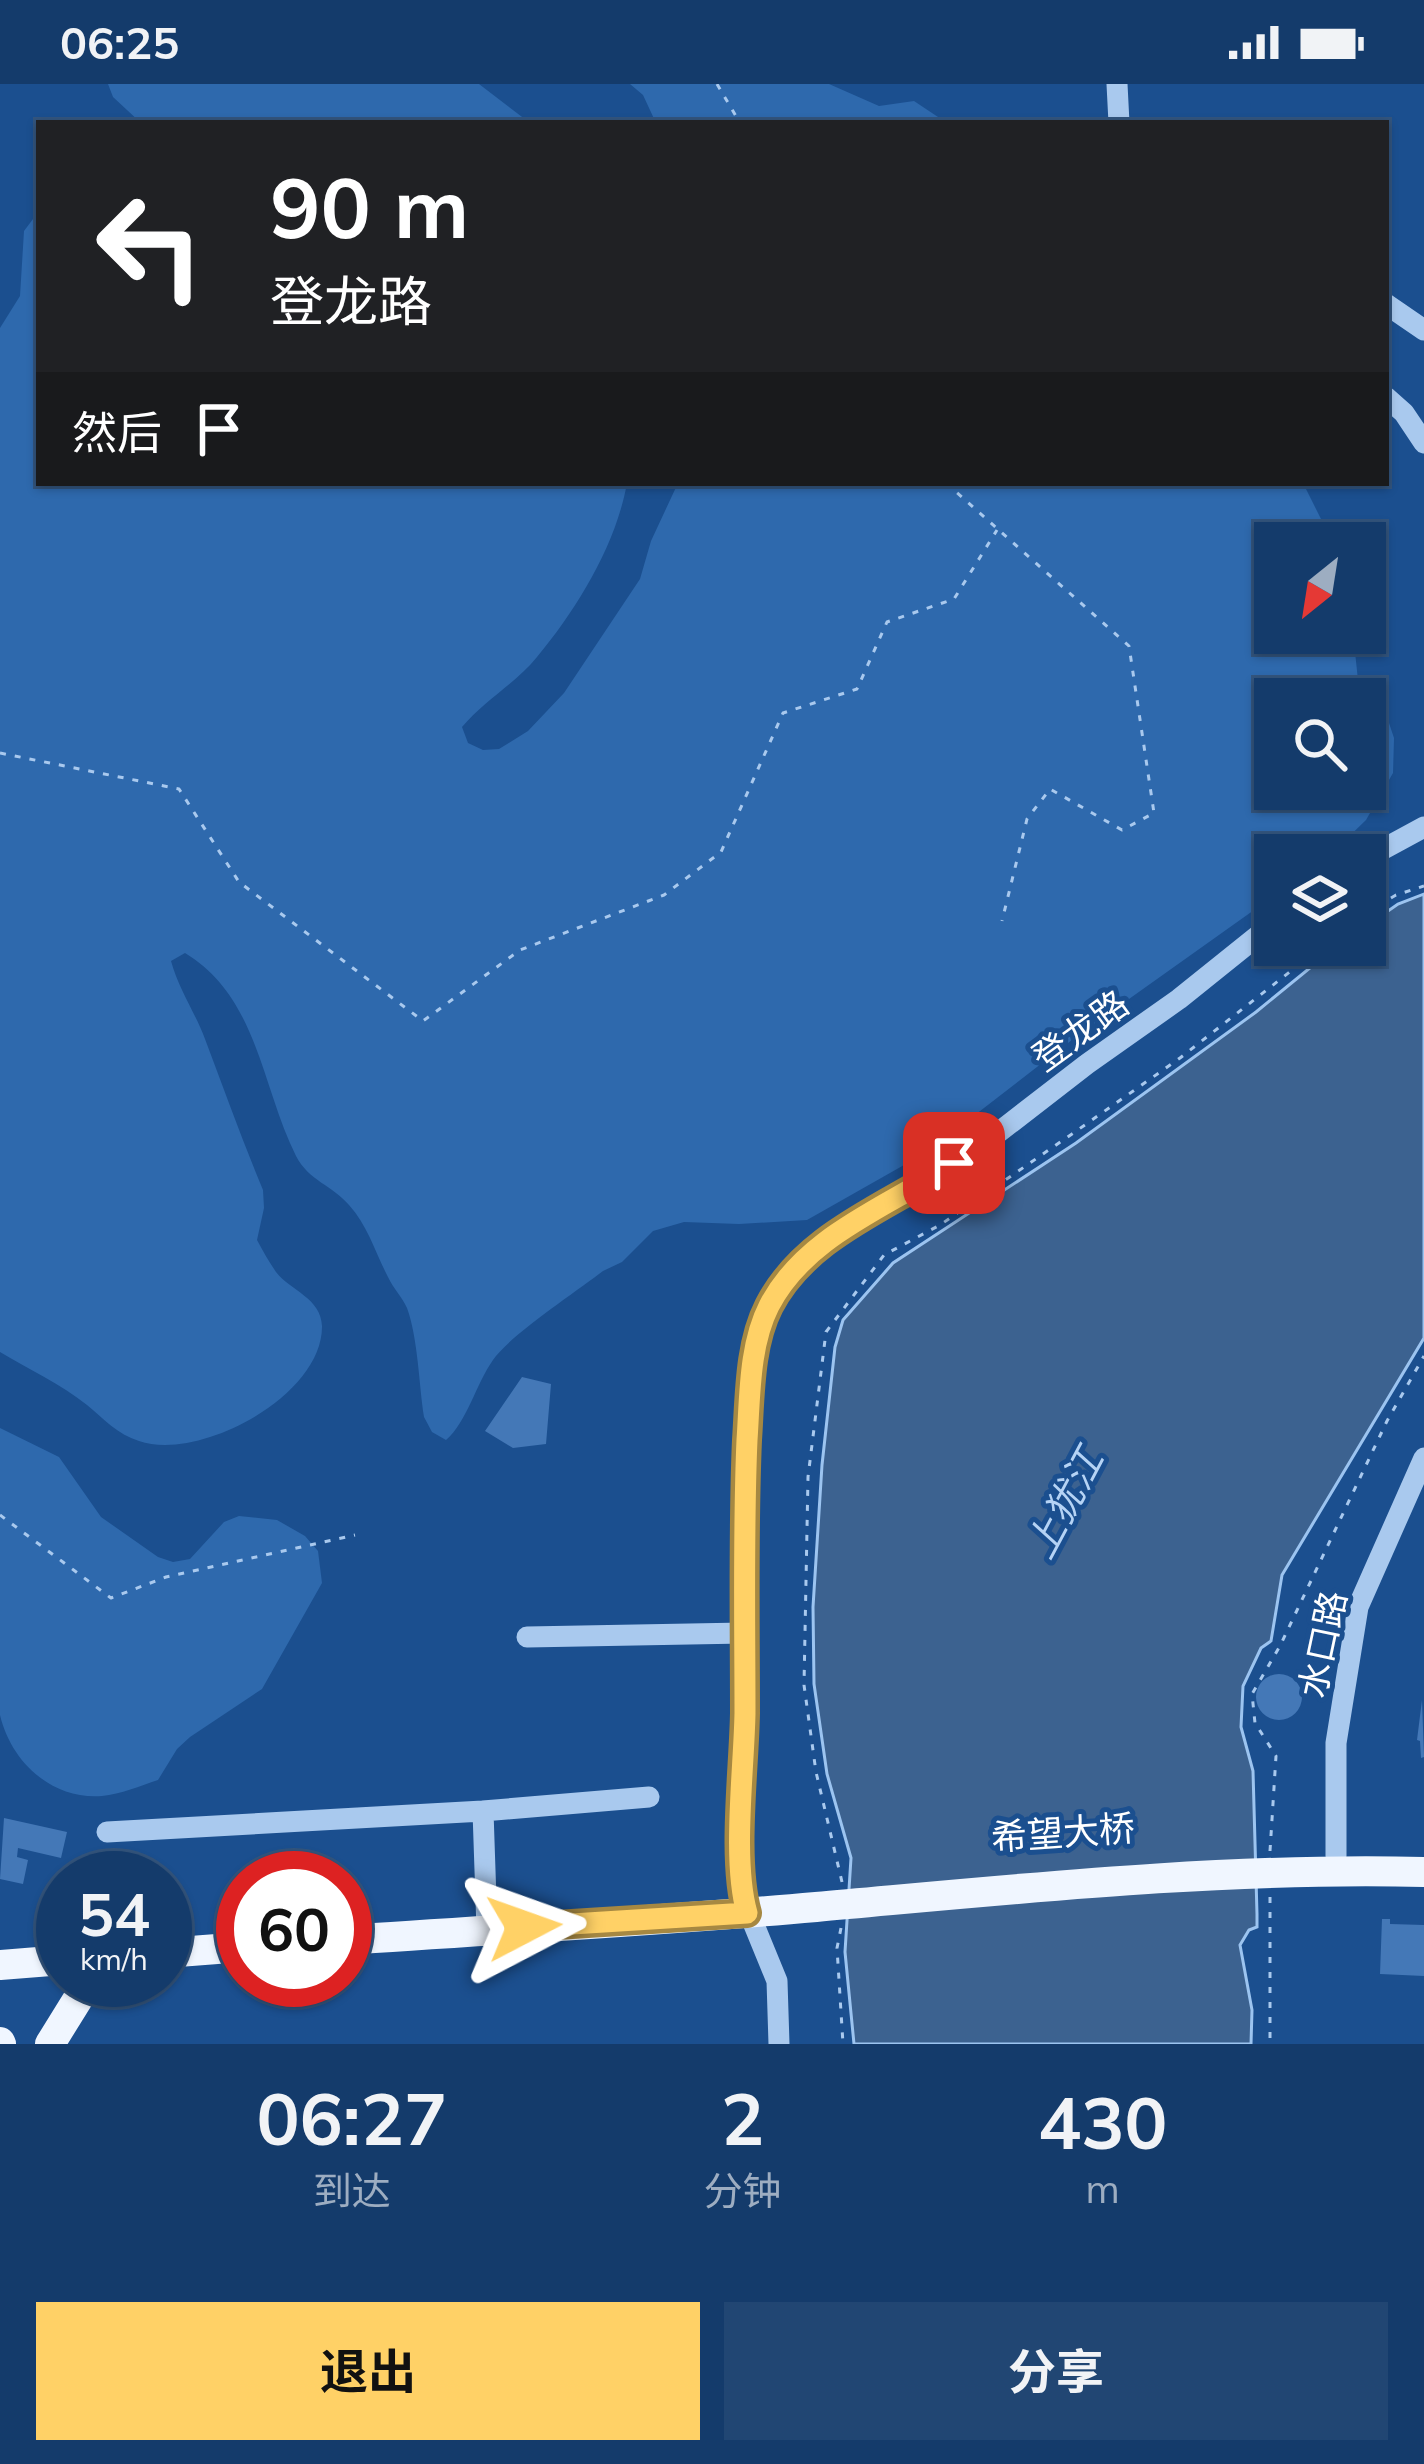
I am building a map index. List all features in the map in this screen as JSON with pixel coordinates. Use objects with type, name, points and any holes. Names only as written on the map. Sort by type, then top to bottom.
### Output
[{"type":"main road","points":[[1336,1863],[1424,1854]]},
{"type":"main road","points":[[1336,1863],[1424,1873]]},
{"type":"main road","name":"希望大桥","points":[[372,1938],[634,1919],[795,1901],[1036,1888],[1336,1863]]},
{"type":"main road","points":[[0,1964],[36,1962]]},
{"type":"main road","points":[[50,2044],[73,2007]]},
{"type":"street","points":[[1117,84],[1119,120]]},
{"type":"street","points":[[1389,306],[1424,330]]},
{"type":"street","points":[[1389,400],[1423,438]]},
{"type":"street","points":[[1386,847],[1420,828],[1424,805]]},
{"type":"street","name":"登龙路","points":[[745,1905],[748,1429],[756,1346],[768,1308],[790,1273],[826,1240],[918,1188],[990,1138],[1254,939]]},
{"type":"street","name":"水口路","points":[[1336,1863],[1336,1744],[1358,1607],[1424,1458]]},
{"type":"street","points":[[527,1637],[744,1633]]},
{"type":"street","points":[[106,1832],[649,1797]]},
{"type":"street","points":[[483,1811],[488,1930]]},
{"type":"street","points":[[745,1905],[777,1981],[779,2044]]},
{"type":"path","points":[[717,84],[738,120]]},
{"type":"path","points":[[949,486],[1129,646],[1154,813],[1122,830],[1050,789],[1027,819],[1002,921]]},
{"type":"path","points":[[0,753],[178,789],[239,882],[423,1021],[520,950],[664,895],[721,852],[783,712],[856,688],[887,622],[954,599],[997,530]]},
{"type":"path","points":[[1386,901],[1424,886]]},
{"type":"path","points":[[843,1898],[840,1865],[816,1772],[804,1685],[810,1448],[823,1382],[826,1331],[884,1255],[940,1225],[1072,1134],[1180,1058],[1297,966]]},
{"type":"path","points":[[1270,1862],[1276,1756],[1255,1723],[1252,1694],[1280,1646],[1387,1420],[1424,1356]]},
{"type":"path","points":[[0,1515],[111,1598],[166,1577],[355,1535]]},
{"type":"path","points":[[1270,1881],[1270,2044]]},
{"type":"path","points":[[841,1925],[836,1948],[844,2044]]},
{"type":"shaded area","points":[[108,84],[479,84],[526,120],[138,120],[113,97]]},
{"type":"shaded area","points":[[630,84],[829,84],[879,106],[914,101],[942,120],[655,120],[643,95]]},
{"type":"shaded area","points":[[36,215],[36,486],[626,486],[604,553],[566,618],[529,666],[462,727],[468,743],[483,750],[499,749],[528,731],[564,693],[640,579],[651,541],[677,486],[1304,486],[1322,522],[1254,522],[1254,654],[1355,654],[1358,678],[1254,678],[1254,810],[1372,810],[1352,834],[1254,834],[1254,910],[1077,1036],[927,1152],[807,1220],[684,1222],[653,1231],[622,1262],[528,1326],[502,1350],[446,1440],[432,1432],[424,1417],[411,1320],[366,1230],[342,1198],[301,1164],[243,1018],[209,971],[185,953],[171,961],[174,972],[263,1190],[257,1240],[282,1279],[316,1308],[322,1326],[317,1352],[302,1376],[253,1418],[193,1442],[164,1445],[131,1438],[66,1390],[0,1352],[0,328],[20,296],[24,231]]},
{"type":"shaded area","points":[[1386,721],[1394,738],[1393,773],[1386,785]]},
{"type":"shaded area","points":[[0,1428],[59,1457],[101,1517],[158,1557],[173,1562],[190,1559],[224,1522],[239,1516],[277,1520],[305,1536],[318,1551],[322,1583],[262,1689],[190,1737],[158,1780],[102,1796],[67,1792],[36,1775],[5,1732],[0,1715]]},
{"type":"water","name":"上犹江","points":[[1424,894],[1424,1338],[1282,1575],[1271,1641],[1261,1648],[1243,1686],[1241,1727],[1253,1771],[1257,1914],[1257,1927],[1249,1930],[1240,1945],[1252,2010],[1251,2044],[854,2044],[845,1952],[851,1858],[827,1774],[814,1684],[813,1607],[822,1465],[835,1347],[843,1320],[893,1263],[1076,1143],[1312,966],[1386,966],[1386,912]]},
{"type":"building","points":[[522,1377],[551,1384],[546,1444],[513,1448],[485,1431]]},
{"type":"building","points":[[1279,1674],[1295,1681],[1302,1697],[1295,1713],[1279,1720],[1263,1713],[1256,1697],[1263,1681]]},
{"type":"building","points":[[1422,1700],[1424,1757],[1421,1758],[1417,1740]]},
{"type":"building","points":[[4,1818],[67,1832],[63,1851],[18,1848],[17,1857],[28,1860],[23,1884],[0,1879]]},
{"type":"building","points":[[1382,1919],[1390,1919],[1390,1924],[1424,1925],[1424,1976],[1380,1974]]},
{"type":"route","points":[[524,1927],[747,1913],[742,1824],[744,1513],[756,1346],[768,1308],[790,1273],[826,1240],[954,1163]]}]
